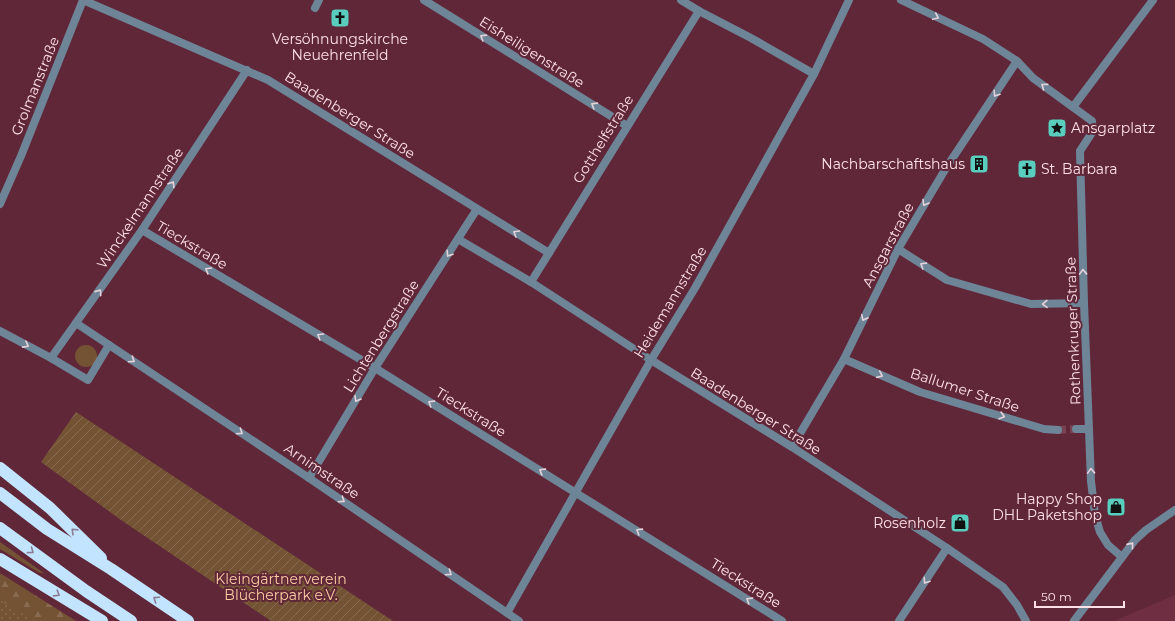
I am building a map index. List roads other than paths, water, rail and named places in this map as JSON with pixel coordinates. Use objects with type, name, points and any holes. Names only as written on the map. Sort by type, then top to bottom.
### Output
[{"type":"highway","points":[[0,468],[50,508],[92,548],[111,569]]},
{"type":"highway","points":[[0,493],[47,529],[111,569],[188,621]]},
{"type":"highway","points":[[0,528],[86,591],[131,621]]},
{"type":"highway","points":[[0,559],[102,621]]},
{"type":"street","name":"Baadenberger Straße","points":[[83,0],[268,80],[549,253]]},
{"type":"street","name":"Grolmanstraße","points":[[0,204],[24,149],[83,0]]},
{"type":"street","points":[[315,8],[319,0]]},
{"type":"street","name":"Eisheiligenstraße","points":[[424,0],[627,126]]},
{"type":"street","points":[[681,0],[698,11],[751,38],[814,74]]},
{"type":"street","name":"Heidemannstraße","points":[[507,613],[575,491],[651,360],[695,288],[814,74],[849,0]]},
{"type":"street","name":"Rothenkruger Straße","points":[[901,0],[983,39],[1017,61],[1033,78],[1092,121],[1093,131],[1080,151],[1091,481],[1095,515],[1100,532],[1108,545],[1122,557]]},
{"type":"street","points":[[1073,107],[1154,0]]},
{"type":"street","name":"Gotthelfstraße","points":[[531,282],[698,11]]},
{"type":"street","name":"Ansgarstraße","points":[[792,447],[844,359],[898,249],[946,168],[1017,61]]},
{"type":"street","name":"Winckelmannstraße","points":[[51,358],[142,230],[247,70]]},
{"type":"street","name":"Lichtenbergstraße","points":[[309,478],[375,368],[476,209]]},
{"type":"street","name":"Tieckstraße","points":[[142,230],[375,368],[782,621]]},
{"type":"street","name":"Baadenberger Straße","points":[[458,239],[531,282],[651,360],[792,447],[947,548],[1003,587],[1017,605],[1026,621]]},
{"type":"street","points":[[898,249],[947,280],[1031,304],[1084,303]]},
{"type":"street","name":"Arnimstraße","points":[[76,323],[309,478],[519,621]]},
{"type":"street","points":[[0,331],[51,358],[88,380],[109,345]]},
{"type":"street","name":"Ballumer Straße","points":[[844,359],[920,392],[1044,429],[1058,430]]},
{"type":"street","points":[[1076,429],[1089,429]]},
{"type":"street","points":[[1074,621],[1136,540],[1146,530],[1175,510]]},
{"type":"street","points":[[899,621],[947,548]]},
{"type":"tunnel","points":[[1058,430],[1076,429]]},
{"type":"place","name":"Versöhnungskirche Neuehrenfeld","points":[[340,18]]},
{"type":"place","name":"Ansgarplatz","points":[[1057,128]]},
{"type":"place","name":"Nachbarschaftshaus","points":[[979,164]]},
{"type":"place","name":"St. Barbara","points":[[1027,169]]},
{"type":"place","name":"Happy Shop DHL Paketshop","points":[[1116,507]]},
{"type":"place","name":"Rosenholz","points":[[960,523]]},
{"type":"park label","name":"Kleingärtnerverein Blücherpark e.V.","points":[[281,588]]}]
